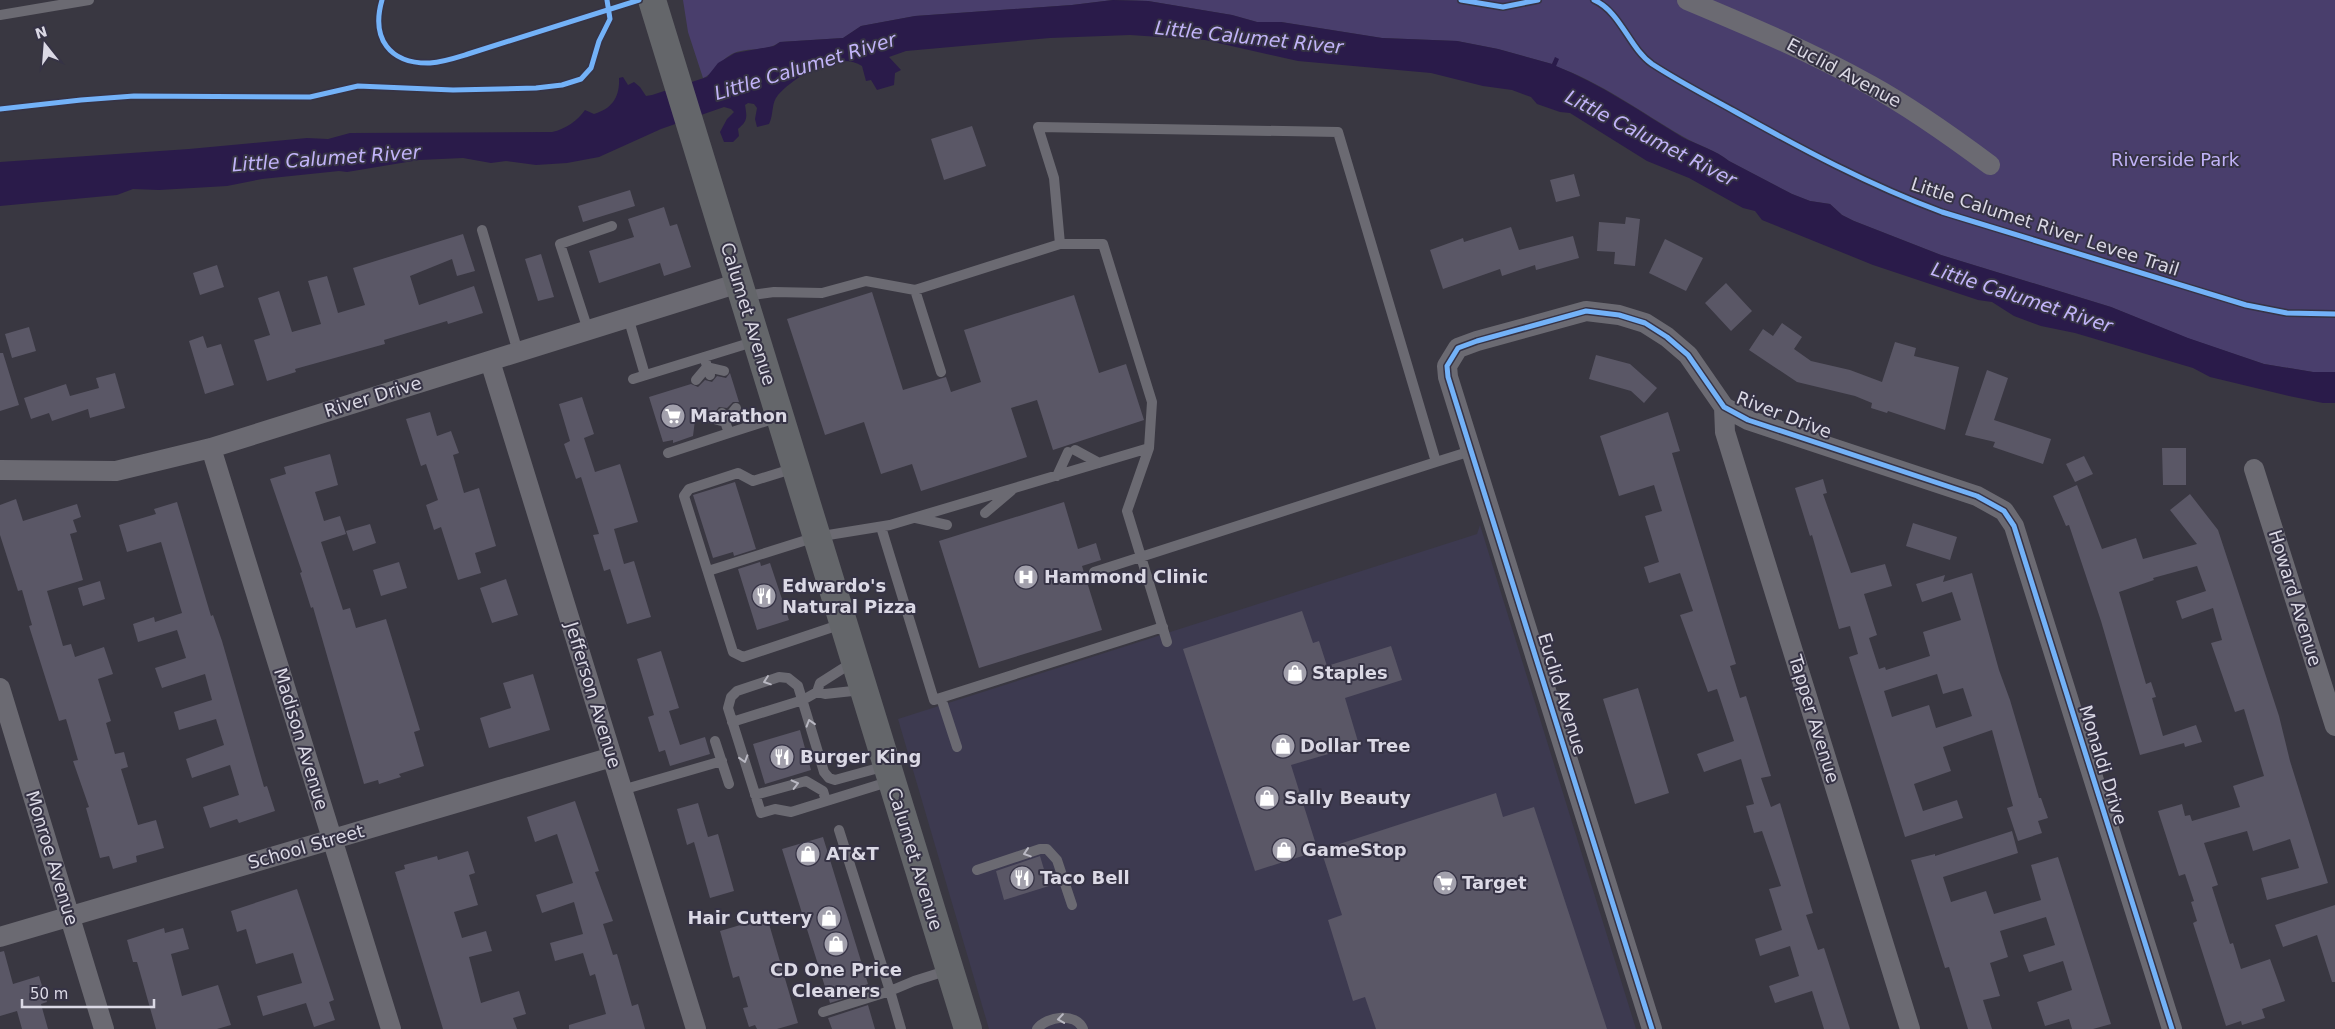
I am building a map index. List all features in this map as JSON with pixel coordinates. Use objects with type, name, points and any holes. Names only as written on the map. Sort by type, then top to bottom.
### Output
[{"type":"main road","name":"Calumet Avenue","points":[[652,0],[968,1029]]},
{"type":"street","name":"Euclid Avenue","points":[[1687,0],[1778,38],[1870,85],[1936,125],[1990,165]]},
{"type":"street","name":"River Drive","points":[[0,470],[116,471],[211,448],[628,317],[741,290]]},
{"type":"street","name":"River Drive","points":[[1447,366],[1458,348],[1477,341],[1586,311],[1619,315],[1645,323],[1667,337],[1688,356],[1724,407],[1767,427],[1978,496],[2004,511]]},
{"type":"street","name":"Jefferson Avenue","points":[[490,361],[696,1029]]},
{"type":"street","name":"Euclid Avenue","points":[[1447,366],[1448,377],[1652,1029]]},
{"type":"street","name":"Tapper Avenue","points":[[1724,407],[1725,432],[1910,1029]]},
{"type":"street","name":"Madison Avenue","points":[[211,448],[390,1029]]},
{"type":"street","name":"Howard Avenue","points":[[2254,469],[2335,726]]},
{"type":"street","name":"Monaldi Drive","points":[[2004,511],[2014,526],[2172,1029]]},
{"type":"street","name":"Monroe Avenue","points":[[0,688],[104,1029]]},
{"type":"street","name":"School Street","points":[[0,937],[612,757]]},
{"type":"lane","points":[[0,14],[89,0]]},
{"type":"lane","points":[[1060,244],[1054,178],[1038,126],[1338,132],[1436,462]]},
{"type":"lane","points":[[588,330],[560,244],[612,226]]},
{"type":"lane","points":[[482,230],[518,352]]},
{"type":"lane","points":[[741,290],[822,293],[866,281],[915,290],[1060,244],[1102,244],[1152,402],[1149,448],[1127,511],[1168,642]]},
{"type":"lane","points":[[915,290],[941,372]]},
{"type":"lane","points":[[628,317],[645,375]]},
{"type":"lane","points":[[633,379],[645,375],[707,366],[756,341]]},
{"type":"lane","points":[[707,366],[724,371]]},
{"type":"lane","points":[[696,380],[707,366]]},
{"type":"lane","points":[[707,417],[724,418],[736,408]]},
{"type":"lane","points":[[668,453],[780,417]]},
{"type":"lane","points":[[724,418],[729,433]]},
{"type":"lane","points":[[708,571],[816,537],[881,527],[915,518],[1149,448]]},
{"type":"lane","points":[[1056,476],[1071,451],[1099,463]]},
{"type":"lane","points":[[1094,572],[1471,451]]},
{"type":"lane","points":[[795,468],[753,481],[738,474],[689,489],[684,496],[734,652],[743,657],[843,624]]},
{"type":"lane","points":[[986,514],[1013,489]]},
{"type":"lane","points":[[915,518],[947,525]]},
{"type":"lane","points":[[881,527],[934,700],[1163,627]]},
{"type":"lane","points":[[732,722],[803,700],[817,692],[820,683],[855,661]]},
{"type":"lane","points":[[779,677],[788,678],[798,686],[824,772],[829,778],[835,780],[889,773],[826,801],[791,812],[775,810],[760,813],[728,708],[731,697],[737,691],[779,677]]},
{"type":"lane","points":[[817,692],[825,694],[864,690]]},
{"type":"lane","points":[[941,698],[957,747]]},
{"type":"lane","points":[[715,741],[729,784]]},
{"type":"lane","points":[[622,790],[722,761]]},
{"type":"lane","points":[[755,795],[806,781],[823,791],[826,801]]},
{"type":"lane","points":[[839,830],[902,1029]]},
{"type":"lane","points":[[977,870],[1040,849],[1047,849],[1057,860],[1072,905]]},
{"type":"lane","points":[[823,1012],[949,970]]},
{"type":"lane","points":[[1037,1029],[1049,1021],[1072,1018],[1080,1022],[1083,1029]]},
{"type":"shaded area","points":[[1480,525],[1636,1029],[989,1029],[898,719],[1477,534]]},
{"type":"green space","points":[[683,0],[1113,0],[1072,5],[915,16],[861,26],[843,38],[780,42],[769,47],[739,51],[725,59],[703,78],[688,32]]},
{"type":"green space","name":"Riverside Park","points":[[1120,0],[2335,0],[2335,372],[2313,372],[2264,364],[2187,338],[2111,307],[1941,255],[1854,221],[1842,215],[1830,204],[1810,201],[1792,194],[1688,139],[1588,80],[1555,66],[1556,57],[1552,64],[1498,49],[1457,41],[1382,38],[1281,22],[1257,22],[1232,15],[1148,1]]},
{"type":"water","name":"Little Calumet River","points":[[1113,0],[1148,1],[1232,15],[1257,22],[1281,22],[1382,38],[1457,41],[1498,49],[1552,64],[1555,57],[1559,59],[1556,66],[1605,90],[1682,137],[1792,194],[1810,201],[1830,204],[1842,215],[1854,221],[1941,255],[2111,307],[2188,338],[2264,364],[2313,372],[2335,372],[2335,403],[2323,403],[2289,396],[2210,377],[2193,368],[2075,333],[2041,326],[2014,316],[1992,302],[1978,300],[1873,265],[1762,220],[1755,211],[1743,208],[1689,178],[1647,161],[1570,113],[1560,112],[1537,104],[1531,97],[1512,90],[1483,86],[1431,73],[1298,61],[1205,40],[1130,35],[1050,38],[906,51],[889,57],[901,70],[895,73],[894,85],[877,90],[871,80],[866,81],[862,66],[852,62],[841,61],[829,63],[806,73],[778,95],[774,102],[769,124],[757,127],[755,119],[757,108],[754,104],[748,103],[745,105],[746,118],[744,124],[738,129],[739,136],[733,142],[724,142],[720,132],[727,119],[734,112],[724,107],[661,129],[599,157],[567,163],[536,165],[506,161],[491,163],[463,158],[419,160],[347,172],[339,171],[262,179],[227,186],[159,190],[133,189],[117,195],[0,206],[0,162],[189,149],[307,138],[328,139],[350,133],[552,132],[571,124],[585,110],[594,114],[606,109],[614,101],[618,91],[619,78],[623,77],[628,85],[634,82],[646,96],[707,77],[718,63],[735,53],[774,46],[780,42],[843,38],[861,26],[915,16],[1072,5]]},
{"type":"building","points":[[972,126],[986,166],[944,180],[931,139]]},
{"type":"building","points":[[1574,174],[1580,196],[1556,202],[1550,180]]},
{"type":"building","points":[[630,190],[635,206],[583,222],[578,206]]},
{"type":"building","points":[[664,207],[670,226],[677,224],[691,267],[664,276],[660,263],[599,283],[589,251],[634,237],[628,219]]},
{"type":"building","points":[[1626,217],[1640,219],[1635,266],[1614,264],[1615,252],[1597,251],[1599,222],[1625,224]]},
{"type":"building","points":[[1511,227],[1519,250],[1573,236],[1579,258],[1536,270],[1535,265],[1502,276],[1500,269],[1443,289],[1430,250],[1463,238],[1464,242]]},
{"type":"building","points":[[463,234],[475,271],[457,276],[452,259],[410,276],[419,305],[474,286],[483,313],[448,324],[447,321],[384,340],[385,344],[295,369],[296,372],[267,381],[254,340],[270,335],[258,298],[279,291],[292,332],[321,324],[308,281],[327,276],[338,313],[365,305],[353,268]]},
{"type":"building","points":[[1665,239],[1703,258],[1686,291],[1649,273]]},
{"type":"building","points":[[541,254],[554,297],[538,301],[525,259]]},
{"type":"building","points":[[217,265],[224,287],[200,295],[193,273]]},
{"type":"building","points":[[1726,283],[1752,311],[1731,331],[1705,303]]},
{"type":"building","points":[[872,292],[903,390],[946,377],[951,392],[981,382],[964,330],[1074,295],[1099,373],[1126,364],[1144,420],[1053,450],[1037,400],[1011,408],[1027,457],[921,491],[912,464],[881,474],[864,422],[825,435],[787,319]]},
{"type":"building","points":[[1782,323],[1802,337],[1794,349],[1811,361],[1850,370],[1882,382],[1895,342],[1916,348],[1914,356],[1959,367],[1945,430],[1888,411],[1887,413],[1871,408],[1872,403],[1855,396],[1797,382],[1749,350],[1763,329],[1773,336]]},
{"type":"building","points":[[29,327],[36,351],[12,358],[5,334]]},
{"type":"building","points":[[203,336],[207,348],[221,344],[234,385],[205,394],[189,341]]},
{"type":"building","points":[[0,353],[3,353],[19,405],[0,411]]},
{"type":"building","points":[[1596,355],[1630,364],[1657,388],[1644,403],[1631,391],[1589,379]]},
{"type":"building","points":[[1987,370],[2008,378],[1994,420],[2051,439],[2043,464],[1993,447],[1995,442],[1965,435]]},
{"type":"building","points":[[115,373],[125,408],[90,418],[88,409],[52,421],[49,413],[31,419],[24,398],[66,384],[70,396],[99,388],[96,378]]},
{"type":"building","points":[[730,373],[739,402],[733,402],[727,408],[719,407],[715,412],[705,411],[700,419],[695,420],[693,436],[673,443],[673,440],[663,442],[649,397],[691,384],[698,387],[705,380],[712,382],[717,376],[726,378]]},
{"type":"building","points":[[582,397],[594,434],[584,438],[595,472],[620,464],[638,522],[614,529],[624,564],[634,561],[651,617],[627,624],[610,569],[604,571],[593,535],[599,534],[581,477],[576,479],[564,444],[570,441],[559,404]]},
{"type":"building","points":[[430,412],[437,436],[451,431],[459,453],[453,455],[464,493],[479,488],[496,546],[475,553],[481,573],[458,580],[441,527],[434,530],[426,505],[438,500],[426,464],[421,466],[406,419]]},
{"type":"building","points":[[1668,412],[1680,451],[1672,453],[1736,664],[1730,666],[1740,698],[1746,696],[1771,776],[1761,778],[1771,807],[1780,803],[1813,913],[1806,915],[1818,950],[1824,948],[1850,1029],[1824,1029],[1812,991],[1775,1003],[1769,986],[1799,976],[1790,946],[1760,956],[1755,939],[1782,930],[1769,889],[1781,886],[1762,831],[1754,833],[1746,806],[1754,804],[1741,759],[1704,772],[1697,754],[1734,741],[1717,689],[1708,692],[1680,615],[1693,611],[1680,573],[1649,583],[1644,567],[1659,562],[1645,516],[1662,511],[1654,485],[1619,496],[1600,436]]},
{"type":"building","points":[[2162,448],[2186,448],[2186,485],[2163,485]]},
{"type":"building","points":[[330,454],[338,485],[315,492],[324,521],[340,516],[346,534],[321,542],[343,610],[350,608],[356,628],[386,619],[420,730],[414,732],[424,766],[399,774],[401,777],[379,784],[378,780],[364,784],[313,607],[311,608],[300,573],[302,572],[270,479],[286,474],[284,467]]},
{"type":"building","points":[[2084,456],[2093,474],[2075,482],[2066,464]]},
{"type":"building","points":[[1823,479],[1827,493],[1823,494],[1851,573],[1885,564],[1892,586],[1864,594],[1877,635],[1869,638],[1879,669],[1885,667],[1886,670],[1930,656],[1923,632],[1961,620],[1952,592],[1922,602],[1916,584],[1945,575],[1943,582],[1972,573],[1999,670],[2010,700],[2039,798],[2041,798],[2048,818],[2038,821],[2042,833],[2018,841],[2007,808],[2013,806],[1992,730],[1943,747],[1951,771],[1914,784],[1923,811],[1957,800],[1963,818],[1905,837],[1849,657],[1858,654],[1850,626],[1839,629],[1812,535],[1810,536],[1795,488]],"holes":[[[1937,674],[1943,694],[1963,688],[1972,716],[1936,728],[1929,705],[1892,717],[1884,691]]]},
{"type":"building","points":[[735,482],[756,549],[734,556],[733,552],[713,558],[693,495]]},
{"type":"building","points":[[2077,485],[2102,549],[2136,538],[2143,559],[2197,544],[2170,510],[2190,494],[2218,530],[2279,716],[2290,761],[2328,883],[2267,900],[2261,878],[2299,868],[2290,839],[2253,851],[2247,831],[2204,843],[2218,885],[2212,887],[2230,944],[2233,943],[2241,969],[2270,959],[2285,1001],[2262,1009],[2265,1018],[2242,1025],[2241,1021],[2226,1026],[2193,923],[2197,921],[2191,902],[2194,901],[2185,874],[2179,876],[2158,811],[2182,804],[2185,816],[2190,815],[2192,821],[2240,807],[2233,786],[2264,776],[2244,709],[2235,712],[2211,643],[2222,640],[2213,608],[2182,619],[2176,601],[2206,591],[2197,566],[2153,578],[2154,580],[2119,592],[2146,684],[2151,682],[2156,697],[2152,698],[2163,736],[2196,725],[2202,742],[2185,747],[2184,743],[2140,755],[2101,621],[2069,525],[2066,526],[2053,496]]},
{"type":"building","points":[[16,499],[23,521],[77,504],[81,517],[73,520],[77,532],[70,534],[83,580],[47,591],[63,646],[71,644],[75,657],[104,647],[113,674],[98,679],[111,721],[106,723],[115,754],[124,752],[128,767],[121,769],[138,825],[156,820],[164,848],[136,856],[137,862],[113,869],[109,856],[100,858],[86,808],[89,807],[73,761],[78,760],[66,719],[59,721],[29,626],[32,625],[22,590],[18,591],[0,535],[0,505]]},
{"type":"building","points":[[177,502],[211,616],[213,615],[222,641],[264,787],[267,786],[275,811],[239,823],[237,819],[210,828],[203,807],[239,795],[230,765],[192,778],[186,759],[224,745],[216,719],[179,730],[174,712],[212,700],[205,674],[162,688],[155,668],[186,658],[177,630],[138,642],[133,624],[154,617],[155,622],[182,613],[161,542],[127,552],[119,525],[156,514],[154,509]]},
{"type":"building","points":[[1064,502],[1078,549],[1096,543],[1101,560],[1082,566],[1102,630],[979,668],[939,541]]},
{"type":"building","points":[[1913,523],[1957,537],[1950,560],[1906,546]]},
{"type":"building","points":[[370,524],[376,543],[353,551],[346,531]]},
{"type":"building","points":[[399,562],[407,588],[381,596],[373,570]]},
{"type":"building","name":"Edwardo's Natural Pizza","points":[[760,562],[761,566],[770,563],[789,620],[757,630],[738,569]]},
{"type":"building","points":[[506,579],[518,615],[492,623],[480,588]]},
{"type":"building","points":[[100,581],[105,599],[83,606],[78,588]]},
{"type":"building","points":[[1302,611],[1313,643],[1319,641],[1327,666],[1391,646],[1402,680],[1345,698],[1359,745],[1291,765],[1318,851],[1255,871],[1183,649]]},
{"type":"building","points":[[661,651],[679,708],[669,711],[680,745],[705,737],[710,754],[670,766],[665,750],[659,752],[648,717],[654,715],[637,659]]},
{"type":"building","points":[[533,674],[550,730],[489,748],[480,718],[511,708],[503,683]]},
{"type":"building","points":[[1638,688],[1669,793],[1635,804],[1603,699]]},
{"type":"building","name":"Burger King","points":[[800,730],[811,770],[765,784],[753,744]]},
{"type":"building","name":"Target","points":[[1496,793],[1503,817],[1534,807],[1607,1029],[1376,1029],[1365,997],[1353,1001],[1328,920],[1342,915],[1321,850]]},
{"type":"building","points":[[575,801],[599,871],[595,872],[613,921],[603,924],[613,955],[617,954],[632,1006],[638,1004],[645,1029],[569,1029],[569,1025],[606,1014],[595,974],[590,976],[583,953],[555,961],[550,943],[583,934],[574,902],[542,913],[536,895],[573,883],[557,834],[535,842],[527,817]]},
{"type":"building","points":[[698,803],[708,837],[718,834],[734,891],[710,898],[694,842],[687,845],[677,809]]},
{"type":"building","points":[[2012,831],[2018,853],[1943,877],[1951,902],[1986,891],[1994,914],[2041,900],[2031,865],[2058,857],[2111,1024],[2093,1029],[2072,1029],[2069,1019],[2045,1026],[2037,1002],[2072,990],[2063,961],[2029,972],[2023,955],[2055,945],[2046,917],[2000,931],[2008,957],[1990,963],[2000,996],[1983,1000],[1992,1029],[1968,1029],[1949,967],[1945,968],[1911,860],[1935,854],[1935,856]]},
{"type":"building","points":[[823,837],[868,984],[862,986],[864,992],[830,1003],[782,849]]},
{"type":"building","points":[[468,851],[475,873],[469,875],[478,905],[454,912],[462,938],[486,931],[492,951],[469,957],[481,1003],[519,991],[526,1014],[513,1018],[517,1029],[443,1029],[395,872],[405,869],[404,865],[437,856],[438,860]]},
{"type":"building","name":"Taco Bell","points":[[1040,856],[1049,886],[1004,900],[996,871]]},
{"type":"building","points":[[297,889],[334,1000],[329,1002],[335,1020],[314,1027],[306,1003],[263,1016],[257,996],[302,983],[293,953],[256,964],[246,929],[237,932],[231,911]]},
{"type":"building","points":[[2335,905],[2335,982],[2332,982],[2317,935],[2283,947],[2275,925]]},
{"type":"building","points":[[767,917],[798,1023],[777,1029],[757,1029],[755,1025],[749,1027],[743,1008],[748,1007],[739,976],[733,978],[720,931]]},
{"type":"building","points":[[164,928],[165,933],[183,928],[189,949],[171,954],[182,996],[218,985],[231,1025],[217,1029],[156,1029],[137,962],[133,962],[127,940]]},
{"type":"building","points":[[4,951],[13,984],[39,976],[47,1002],[41,1004],[48,1029],[22,1029],[17,1011],[0,1016],[0,952]]},
{"type":"building","points":[[868,1005],[875,1029],[832,1029],[828,1018]]},
{"type":"cycle path","points":[[382,0],[379,26],[386,46],[394,54],[404,59],[430,63],[458,57],[639,0]]},
{"type":"cycle path","points":[[0,109],[134,96],[310,97],[358,86],[453,90],[536,88],[562,85],[581,79],[591,68],[599,41],[610,19],[607,0]]},
{"type":"cycle path","points":[[1461,0],[1503,7],[1538,0]]},
{"type":"cycle path","name":"Little Calumet River Levee Trail","points":[[1594,0],[1611,13],[1637,49],[1652,64],[1810,153],[1888,190],[1942,212],[2246,305],[2287,313],[2335,314]]},
{"type":"cycle path","points":[[1652,1029],[1448,377],[1447,366],[1458,348],[1586,311],[1619,315],[1645,323],[1667,337],[1688,355],[1724,407],[1748,420],[1977,496],[2004,511],[2014,526],[2172,1029]]},
{"type":"place","name":"Marathon","points":[[673,416]]},
{"type":"place","name":"Hammond Clinic","points":[[1026,577]]},
{"type":"place","name":"Edwardo's Natural Pizza","points":[[764,596]]},
{"type":"place","name":"Staples","points":[[1295,673]]},
{"type":"place","name":"Dollar Tree","points":[[1283,746]]},
{"type":"place","name":"Burger King","points":[[782,757]]},
{"type":"place","name":"Sally Beauty","points":[[1267,798]]},
{"type":"place","name":"GameStop","points":[[1284,850]]},
{"type":"place","name":"AT&T","points":[[808,854]]},
{"type":"place","name":"Taco Bell","points":[[1022,878]]},
{"type":"place","name":"Target","points":[[1445,883]]},
{"type":"place","name":"Hair Cuttery","points":[[829,918]]},
{"type":"place","name":"CD One Price Cleaners","points":[[836,944]]}]
